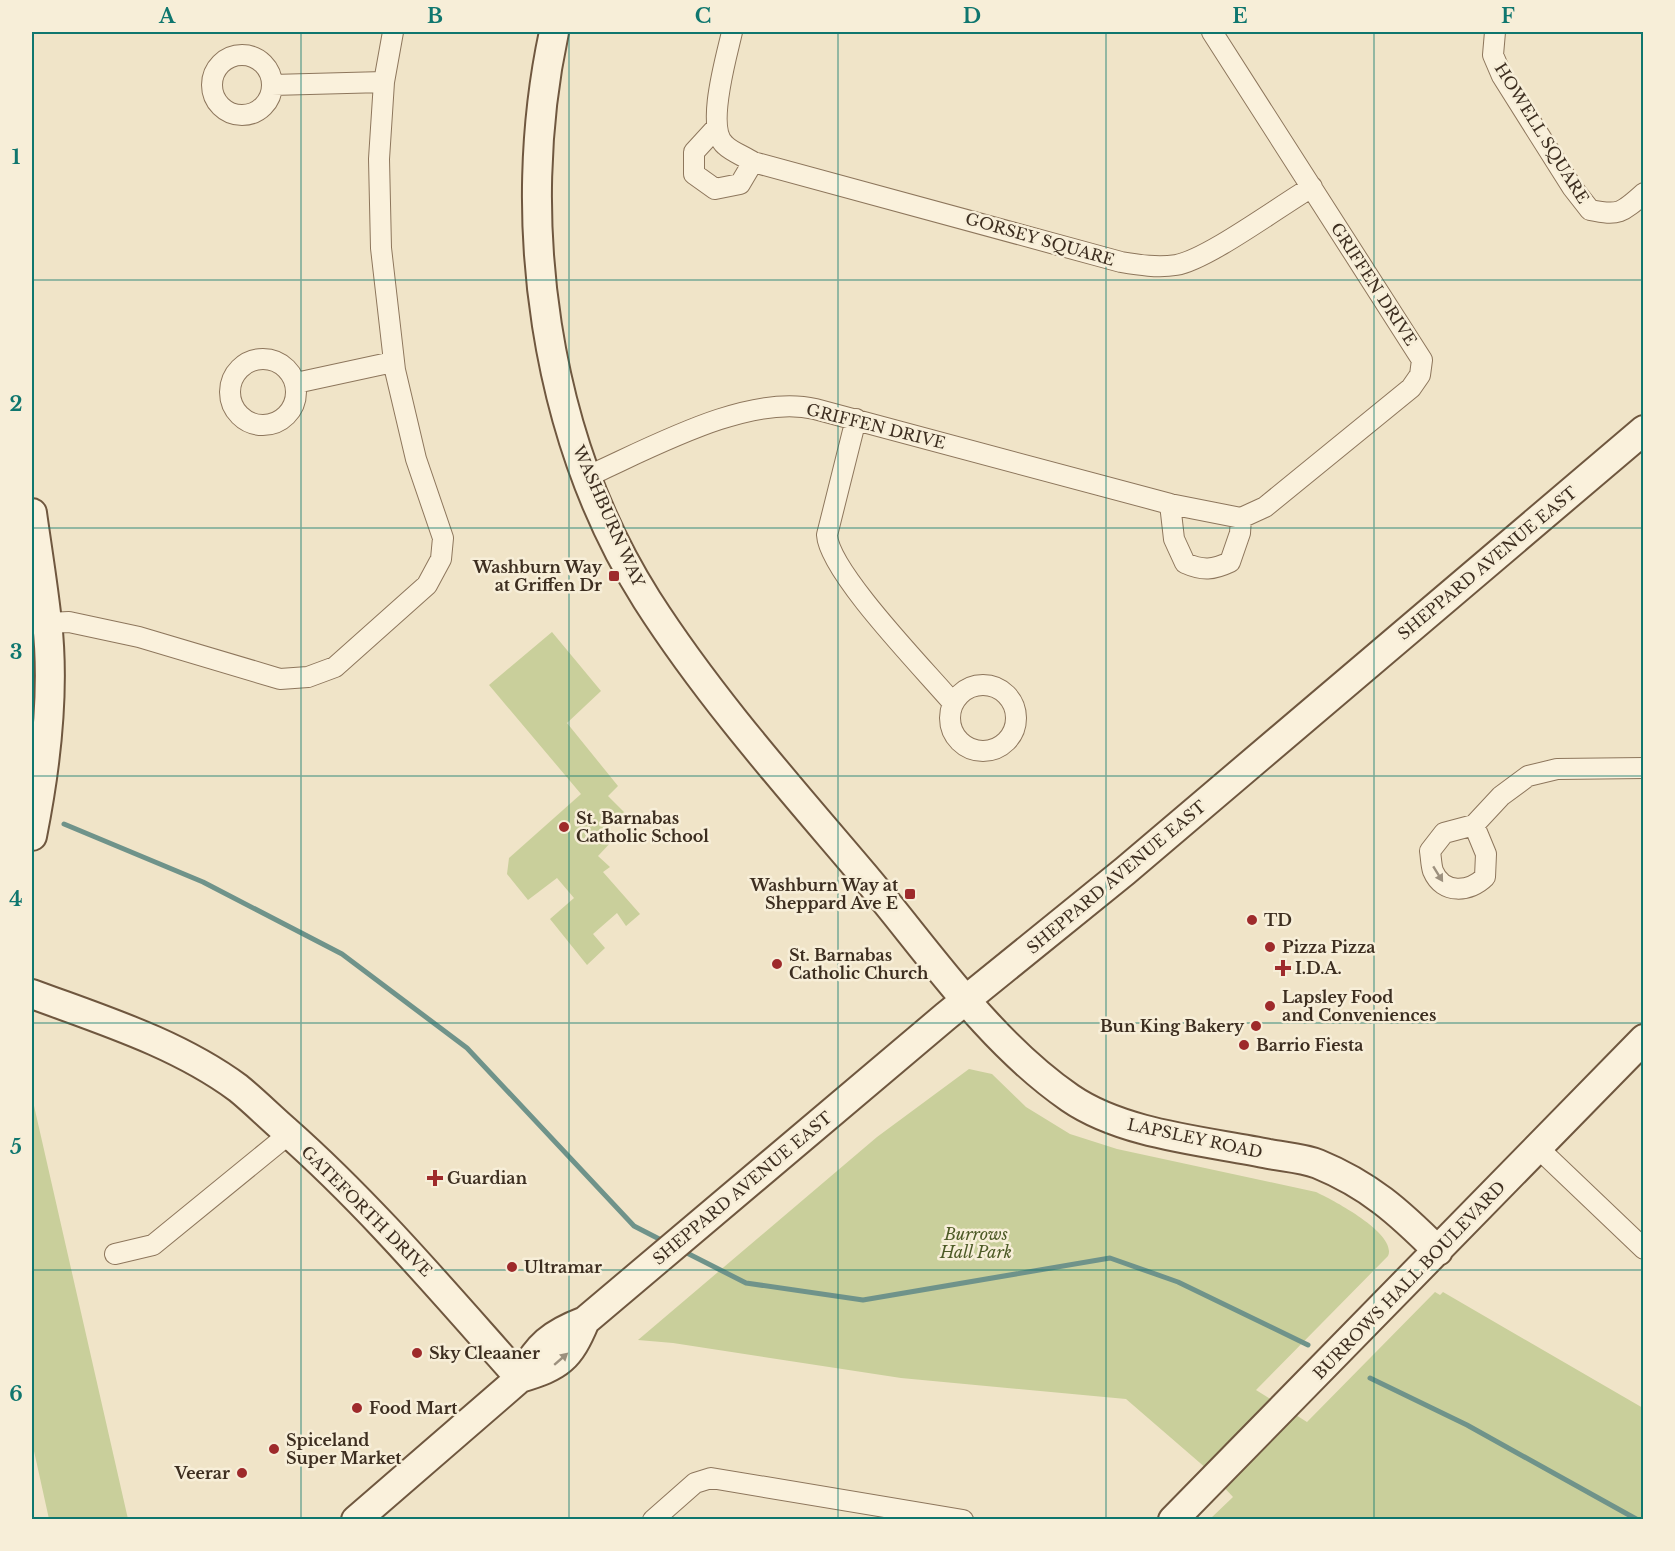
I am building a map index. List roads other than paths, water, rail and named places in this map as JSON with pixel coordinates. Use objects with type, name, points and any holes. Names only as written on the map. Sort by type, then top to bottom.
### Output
[{"type":"street","points":[[47,623],[69,622],[140,637],[280,679],[308,677],[335,667],[427,585],[441,559],[443,538],[416,459],[393,362],[381,248],[379,159],[384,82],[393,32]]},
{"type":"street","name":"WASHBURN WAY","points":[[554,32],[544,79],[538,161],[538,255],[559,388],[588,477],[626,562],[646,597],[695,671],[967,999]]},
{"type":"street","points":[[732,32],[716,113],[716,128],[694,152],[694,174],[715,189],[740,184],[753,162]]},
{"type":"street","name":"GRIFFEN DRIVE","points":[[588,477],[723,418],[780,405],[802,406],[855,419],[1170,504],[1241,518],[1265,507],[1411,388],[1420,375],[1422,360],[1212,32]]},
{"type":"street","name":"HOWELL SQUARE","points":[[1495,32],[1492,55],[1502,76],[1572,187],[1590,210],[1614,215],[1625,210],[1644,193]]},
{"type":"street","points":[[272,85],[384,82]]},
{"type":"street","name":"GORSEY SQUARE","points":[[716,128],[723,144],[753,162],[1121,262],[1151,266],[1178,265],[1206,253],[1312,187]]},
{"type":"street","points":[[296,383],[393,362]]},
{"type":"street","points":[[855,419],[827,535],[827,544],[844,576],[953,703]]},
{"type":"street","name":"SHEPPARD AVENUE EAST","points":[[356,1520],[520,1378],[550,1369],[573,1348],[585,1321],[645,1269],[967,999],[1125,871],[1644,430]]},
{"type":"street","points":[[1170,504],[1174,538],[1185,563],[1200,569],[1215,569],[1230,562],[1240,533],[1241,518]]},
{"type":"street","points":[[32,513],[47,623],[49,710],[41,790],[32,836]]},
{"type":"street","points":[[1474,825],[1501,796],[1528,776],[1557,769],[1644,768]]},
{"type":"street","name":"GATEFORTH DRIVE","points":[[32,994],[117,1025],[178,1052],[237,1088],[326,1166],[446,1291],[520,1378]]},
{"type":"street","name":"LAPSLEY ROAD","points":[[967,999],[1020,1057],[1073,1100],[1129,1126],[1314,1163],[1374,1192],[1437,1251]]},
{"type":"street","name":"BURROWS HALL BOULEVARD","points":[[1173,1520],[1644,1039]]},
{"type":"street","points":[[115,1254],[153,1245],[289,1134]]},
{"type":"street","points":[[1537,1147],[1644,1249]]},
{"type":"street","points":[[653,1520],[694,1483],[711,1478],[963,1520]]},
{"type":"waterway","points":[[64,824],[203,882],[342,954],[467,1048],[634,1226],[665,1242]]},
{"type":"waterway","points":[[681,1250],[746,1283],[863,1300],[1110,1258],[1178,1282],[1308,1345]]},
{"type":"waterway","points":[[1370,1378],[1467,1425],[1638,1520]]},
{"type":"place","name":"Washburn Way at Griffen Dr","points":[[614,576]]},
{"type":"place","name":"St. Barnabas Catholic School","points":[[564,827]]},
{"type":"place","name":"Washburn Way at Sheppard Ave E","points":[[910,894]]},
{"type":"place","name":"TD","points":[[1252,920]]},
{"type":"place","name":"Pizza Pizza","points":[[1270,947]]},
{"type":"place","name":"St. Barnabas Catholic Church","points":[[777,964]]},
{"type":"place","name":"I.D.A.","points":[[1283,968]]},
{"type":"place","name":"Lapsley Food and Conveniences","points":[[1270,1006]]},
{"type":"place","name":"Bun King Bakery","points":[[1256,1026]]},
{"type":"place","name":"Barrio Fiesta","points":[[1244,1045]]},
{"type":"place","name":"Guardian","points":[[435,1178]]},
{"type":"place","name":"Ultramar","points":[[512,1267]]},
{"type":"place","name":"Sky Cleaaner","points":[[417,1353]]},
{"type":"place","name":"Food Mart","points":[[357,1408]]},
{"type":"place","name":"Spiceland Super Market","points":[[274,1449]]},
{"type":"place","name":"Veerar","points":[[242,1473]]},
{"type":"park label","name":"Burrows Hall Park","points":[[976,1243]]}]
